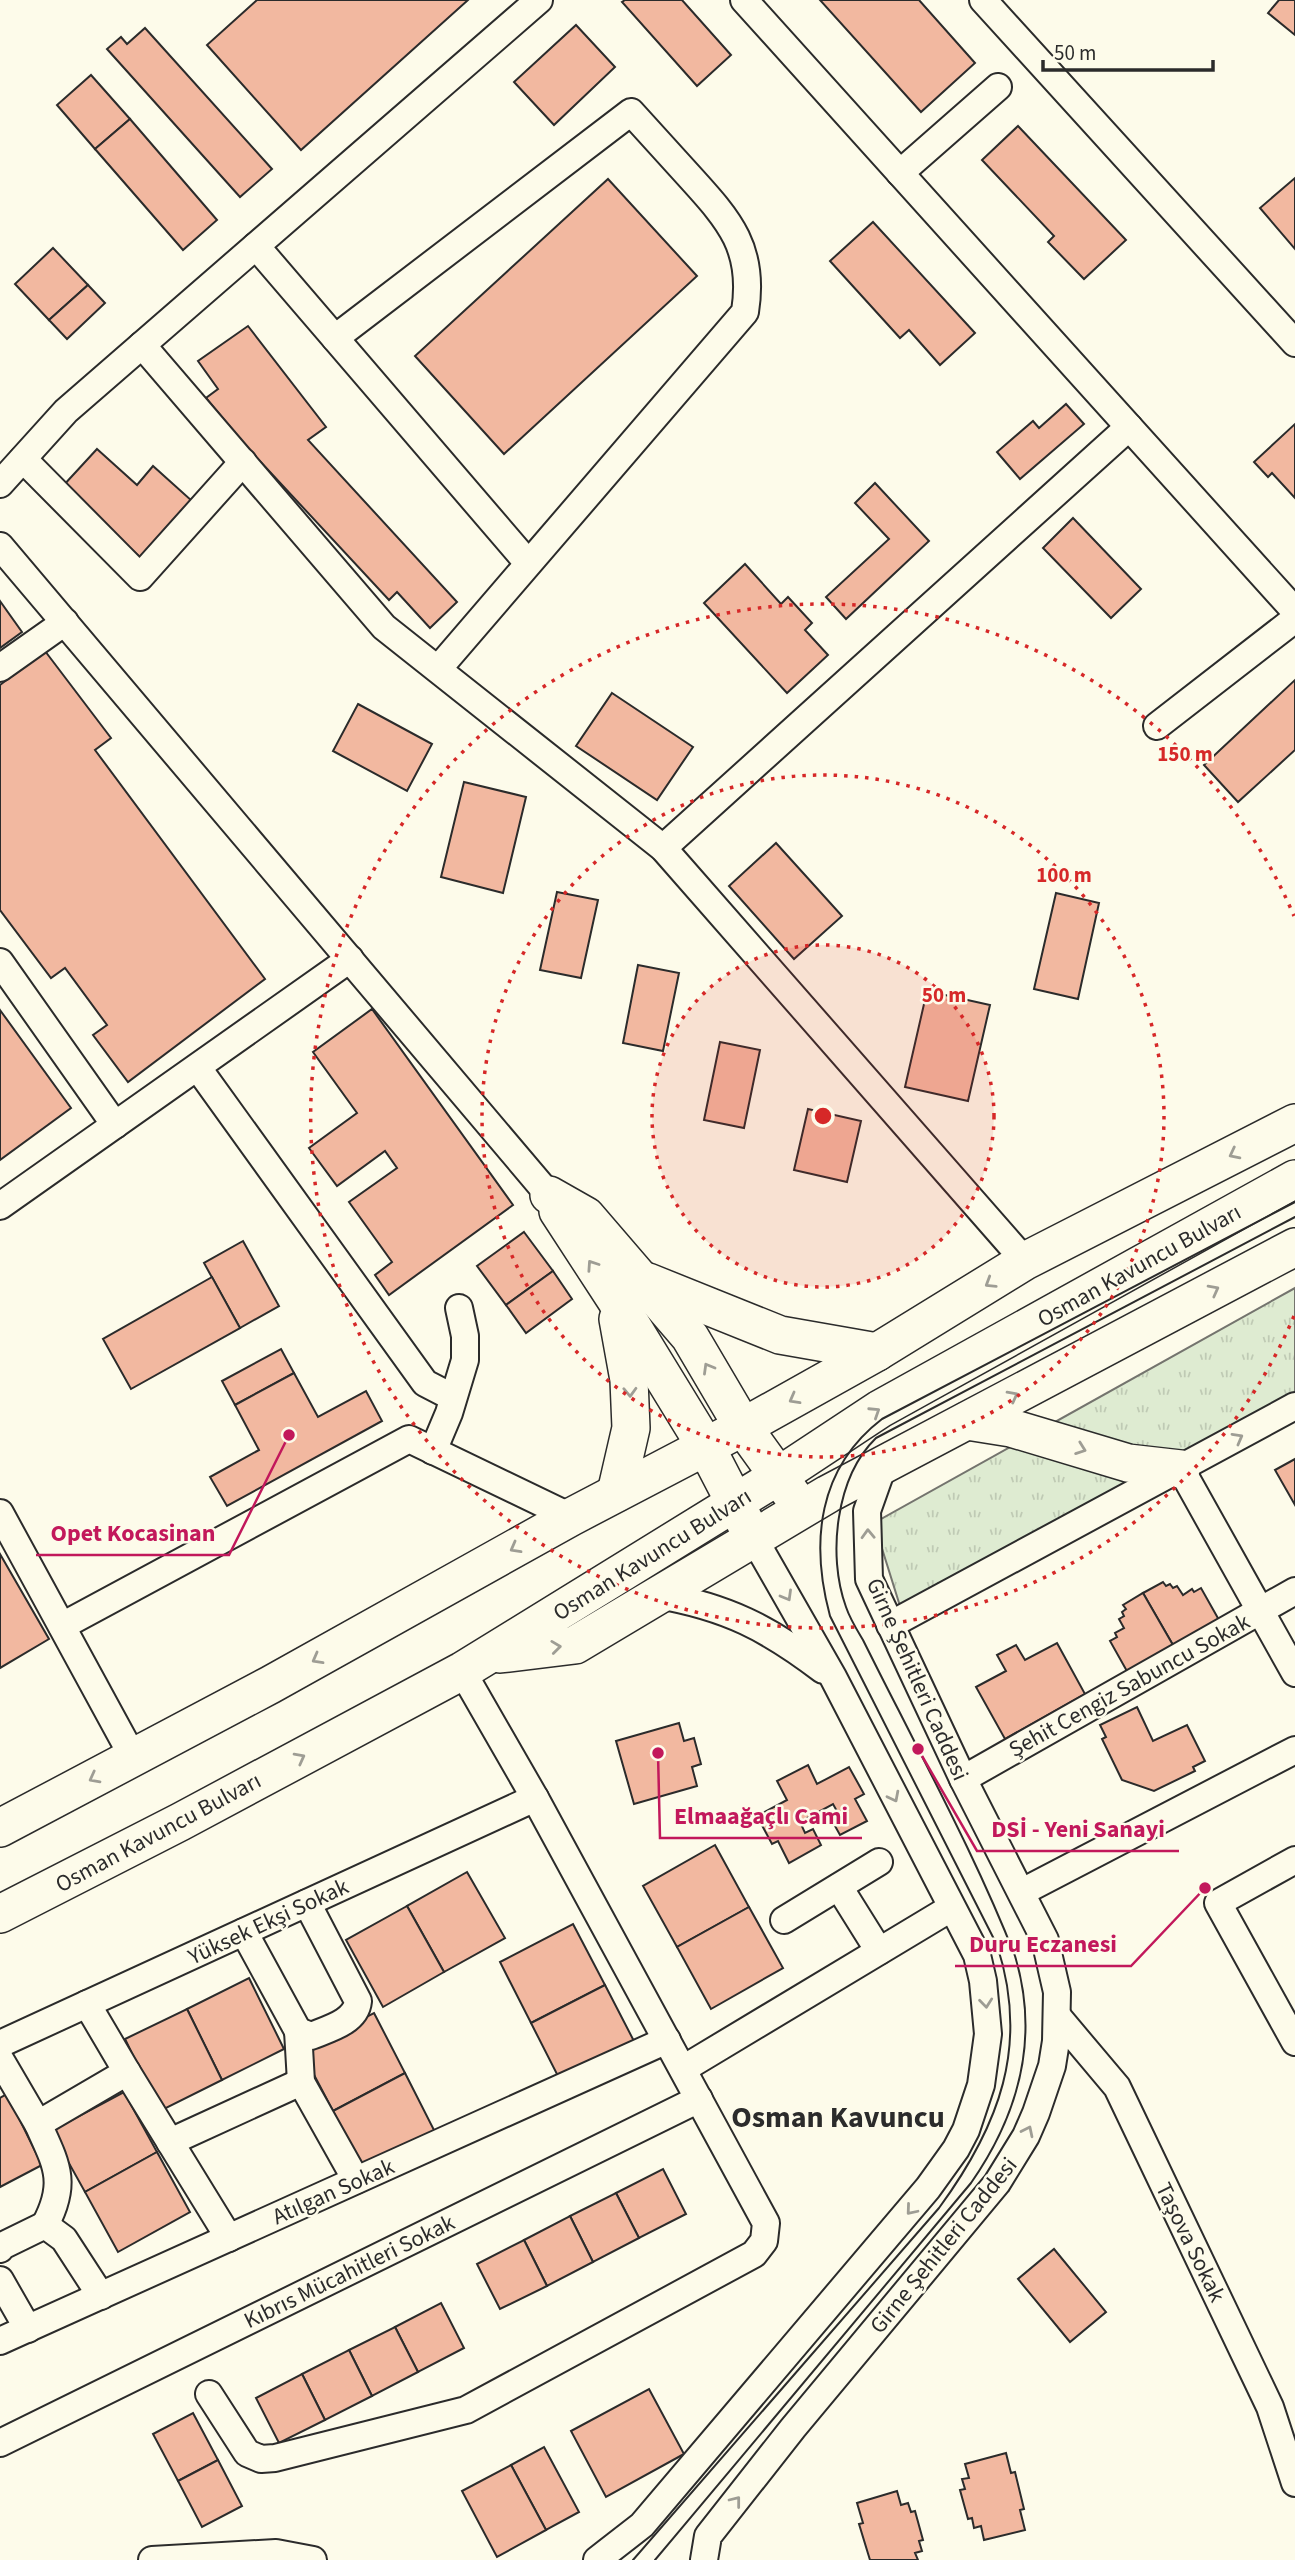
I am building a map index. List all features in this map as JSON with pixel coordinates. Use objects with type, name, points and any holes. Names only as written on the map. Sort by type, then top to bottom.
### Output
[{"type":"highway","points":[[0,1828],[270,1685],[571,1517],[743,1427],[877,1352],[1026,1261],[1295,1123]]},
{"type":"highway","name":"Osman Kavuncu Bulvarı","points":[[0,1914],[180,1822],[475,1663],[780,1475],[880,1409],[1295,1179]]},
{"type":"highway","points":[[549,1195],[586,1216],[628,1289],[753,1537]]},
{"type":"highway","points":[[475,1663],[575,1645],[753,1537],[884,1463],[1295,1247]]},
{"type":"highway","points":[[628,1289],[780,1335],[877,1352]]},
{"type":"highway","points":[[628,1289],[690,1337],[743,1427],[780,1475],[801,1509]]},
{"type":"highway","points":[[616,1493],[631,1428],[629,1380],[618,1329],[628,1289]]},
{"type":"highway","points":[[967,1421],[1023,1432],[1128,1463],[1181,1469]]},
{"type":"street","points":[[0,484],[66,411],[539,0]]},
{"type":"street","points":[[744,0],[1295,611]]},
{"type":"street","points":[[983,0],[1295,343]]},
{"type":"street","points":[[900,173],[999,87]]},
{"type":"street","points":[[335,338],[631,112],[715,204],[733,228],[745,256],[748,274],[745,312],[438,669]]},
{"type":"street","points":[[256,246],[528,563]]},
{"type":"street","points":[[142,345],[384,627],[663,848],[1026,1261]]},
{"type":"street","points":[[663,848],[1129,427]]},
{"type":"street","points":[[23,458],[140,578],[243,462]]},
{"type":"street","points":[[0,546],[549,1195]]},
{"type":"street","points":[[1157,726],[1295,619]]},
{"type":"street","points":[[0,668],[65,622]]},
{"type":"street","points":[[0,1206],[351,959]]},
{"type":"street","points":[[0,962],[115,1125]]},
{"type":"street","points":[[203,1074],[425,1383],[452,1397]]},
{"type":"street","points":[[433,1451],[449,1413],[465,1360],[465,1336],[459,1308]]},
{"type":"street","points":[[890,1625],[1295,1406]]},
{"type":"street","points":[[62,1626],[409,1440],[571,1517]]},
{"type":"street","name":"Girne Şehitleri Caddesi","points":[[704,2560],[708,2536],[793,2428],[979,2206],[1013,2159],[1026,2136],[1045,2090],[1056,2041],[1058,2017],[1054,1979],[1045,1940],[963,1779],[869,1579],[867,1511],[884,1463]]},
{"type":"street","points":[[1181,1469],[1295,1673]]},
{"type":"street","points":[[0,1513],[133,1758]]},
{"type":"street","name":"Girne Şehitleri Caddesi","points":[[597,2560],[642,2525],[911,2209],[956,2149],[966,2130],[978,2097],[986,2060],[988,2034],[983,1981],[977,1955],[833,1677],[753,1537]]},
{"type":"street","name":"Şehit Cengiz Sabuncu Sokak","points":[[963,1779],[1295,1591]]},
{"type":"street","points":[[658,1595],[699,1602],[770,1632],[833,1677]]},
{"type":"street","points":[[209,2394],[247,2453],[261,2459],[275,2458],[466,2410],[754,2254],[764,2241],[766,2223],[535,1798],[475,1663]]},
{"type":"street","points":[[1022,1892],[1295,1750]]},
{"type":"street","name":"Yüksek Ekşi Sokak","points":[[0,2045],[535,1798]]},
{"type":"street","points":[[1295,1860],[1218,1903],[1295,2042]]},
{"type":"street","points":[[784,1920],[879,1862]]},
{"type":"street","points":[[839,1887],[879,1951]]},
{"type":"street","points":[[298,2031],[311,2036],[352,2016],[358,2007],[356,1996],[307,1903]]},
{"type":"street","points":[[683,2069],[951,1908]]},
{"type":"street","points":[[244,1932],[298,2031],[301,2082],[356,2180]]},
{"type":"street","points":[[87,2004],[229,2238]]},
{"type":"street","name":"Taşova Sokak","points":[[1058,2017],[1117,2087],[1270,2407],[1295,2483]]},
{"type":"street","name":"Atılgan Sokak","points":[[0,2342],[667,2040]]},
{"type":"street","points":[[0,2059],[38,2124],[57,2166],[58,2182],[57,2197],[46,2225],[0,2249]]},
{"type":"street","points":[[38,2124],[127,2072]]},
{"type":"street","points":[[170,2142],[301,2082]]},
{"type":"street","name":"Kıbrıs Mücahitleri Sokak","points":[[0,2444],[699,2099]]},
{"type":"street","points":[[46,2225],[64,2239],[101,2296]]},
{"type":"street","points":[[0,2280],[28,2329]]},
{"type":"street","points":[[152,2560],[276,2553],[313,2560]]},
{"type":"green space","points":[[1295,1288],[1295,1393],[900,1606],[874,1523]]},
{"type":"building","points":[[257,0],[468,0],[301,150],[207,45]]},
{"type":"building","points":[[682,0],[731,55],[697,86],[622,2]]},
{"type":"building","points":[[820,0],[919,0],[975,63],[921,112]]},
{"type":"building","points":[[1279,0],[1295,0],[1295,35],[1268,13]]},
{"type":"building","points":[[576,25],[615,67],[554,125],[514,82]]},
{"type":"building","points":[[145,28],[272,169],[240,197],[107,49],[121,37],[127,44]]},
{"type":"building","points":[[91,75],[130,119],[95,149],[57,105]]},
{"type":"building","points":[[130,119],[217,220],[183,250],[95,149]]},
{"type":"building","points":[[1018,126],[1126,240],[1084,279],[1048,242],[1054,236],[982,160]]},
{"type":"building","points":[[1295,178],[1295,249],[1260,208]]},
{"type":"building","points":[[608,179],[697,276],[504,454],[415,356]]},
{"type":"building","points":[[873,222],[975,333],[940,365],[909,330],[900,338],[830,261]]},
{"type":"building","points":[[53,248],[88,285],[49,320],[15,284]]},
{"type":"building","points":[[88,285],[105,303],[67,339],[49,320]]},
{"type":"building","points":[[248,326],[326,427],[308,440],[457,602],[430,628],[397,592],[389,600],[244,444],[206,398],[218,389],[198,361]]},
{"type":"building","points":[[1066,404],[1084,424],[1020,479],[997,452],[1033,421],[1039,428]]},
{"type":"building","points":[[1295,424],[1295,498],[1272,473],[1268,477],[1254,462]]},
{"type":"building","points":[[97,449],[137,485],[153,466],[192,501],[141,558],[62,487]]},
{"type":"building","points":[[875,483],[929,541],[846,619],[826,597],[889,539],[855,503]]},
{"type":"building","points":[[1073,518],[1141,589],[1111,618],[1043,548]]},
{"type":"building","points":[[745,564],[781,604],[788,597],[812,623],[805,630],[828,655],[787,693],[704,603]]},
{"type":"building","points":[[0,601],[22,632],[0,648]]},
{"type":"building","points":[[45,651],[111,738],[95,750],[265,979],[128,1082],[93,1035],[107,1025],[65,968],[51,978],[0,910],[0,685]]},
{"type":"building","points":[[1295,680],[1295,750],[1238,802],[1204,765]]},
{"type":"building","points":[[612,693],[693,747],[657,800],[576,746]]},
{"type":"building","points":[[358,704],[432,744],[407,791],[333,751]]},
{"type":"building","points":[[464,782],[526,797],[503,893],[441,877]]},
{"type":"building","points":[[776,843],[842,916],[794,959],[729,886]]},
{"type":"building","points":[[557,892],[598,900],[581,978],[540,970]]},
{"type":"building","points":[[1056,893],[1099,903],[1078,999],[1034,989]]},
{"type":"building","points":[[638,965],[679,973],[663,1051],[623,1043]]},
{"type":"building","points":[[927,991],[990,1005],[968,1101],[905,1087]]},
{"type":"building","points":[[372,1009],[513,1205],[389,1295],[375,1275],[392,1262],[349,1202],[397,1168],[385,1151],[337,1186],[309,1148],[357,1113],[313,1052]]},
{"type":"building","points":[[0,1010],[71,1108],[0,1160]]},
{"type":"building","points":[[720,1042],[760,1050],[744,1128],[704,1120]]},
{"type":"building","points":[[808,1109],[861,1121],[847,1182],[794,1170]]},
{"type":"building","points":[[524,1232],[553,1271],[506,1305],[477,1266]]},
{"type":"building","points":[[243,1241],[279,1306],[240,1328],[204,1263]]},
{"type":"building","points":[[553,1271],[572,1299],[526,1333],[506,1305]]},
{"type":"building","points":[[212,1277],[240,1328],[131,1389],[103,1339]]},
{"type":"building","points":[[281,1349],[294,1373],[235,1405],[222,1381]]},
{"type":"building","points":[[294,1373],[318,1417],[366,1391],[382,1421],[227,1506],[210,1477],[259,1450],[235,1405]]},
{"type":"building","points":[[1295,1459],[1295,1505],[1275,1470]]},
{"type":"building","points":[[0,1554],[49,1639],[0,1668]]},
{"type":"building","points":[[1163,1582],[1173,1588],[1177,1586],[1183,1595],[1192,1589],[1194,1592],[1201,1588],[1219,1620],[1177,1652],[1143,1593]]},
{"type":"building","points":[[1143,1593],[1177,1652],[1128,1673],[1110,1641],[1117,1637],[1115,1633],[1124,1628],[1119,1619],[1124,1616],[1122,1612],[1126,1609],[1123,1605]]},
{"type":"building","points":[[1057,1643],[1085,1694],[1005,1739],[976,1687],[1006,1671],[997,1655],[1016,1645],[1025,1660]]},
{"type":"building","points":[[1137,1707],[1153,1741],[1187,1725],[1205,1761],[1193,1767],[1195,1771],[1154,1791],[1122,1780],[1102,1739],[1106,1737],[1100,1725]]},
{"type":"building","points":[[679,1723],[684,1741],[694,1738],[701,1764],[692,1767],[697,1786],[634,1804],[616,1741]]},
{"type":"building","points":[[808,1765],[817,1784],[849,1767],[864,1794],[855,1799],[867,1821],[840,1835],[830,1817],[838,1813],[833,1804],[800,1822],[805,1833],[813,1829],[821,1845],[789,1863],[778,1841],[772,1844],[757,1816],[787,1800],[777,1781]]},
{"type":"building","points":[[715,1845],[749,1907],[677,1947],[643,1886]]},
{"type":"building","points":[[467,1872],[505,1938],[444,1972],[407,1906]]},
{"type":"building","points":[[407,1906],[444,1972],[383,2007],[346,1940]]},
{"type":"building","points":[[749,1907],[783,1968],[711,2009],[677,1947]]},
{"type":"building","points":[[573,1924],[605,1985],[531,2023],[500,1962]]},
{"type":"building","points":[[249,1978],[284,2049],[222,2080],[187,2009]]},
{"type":"building","points":[[605,1985],[636,2045],[562,2084],[531,2023]]},
{"type":"building","points":[[187,2009],[222,2080],[160,2111],[125,2039]]},
{"type":"building","points":[[374,2013],[405,2073],[333,2111],[301,2050]]},
{"type":"building","points":[[405,2073],[436,2134],[364,2172],[333,2111]]},
{"type":"building","points":[[124,2092],[157,2152],[85,2192],[51,2131]]},
{"type":"building","points":[[7,2094],[42,2165],[0,2187],[0,2098]]},
{"type":"building","points":[[157,2152],[190,2212],[118,2252],[85,2192]]},
{"type":"building","points":[[663,2169],[686,2214],[639,2238],[616,2193]]},
{"type":"building","points":[[616,2193],[639,2238],[593,2262],[570,2216]]},
{"type":"building","points":[[570,2216],[593,2262],[547,2286],[524,2240]]},
{"type":"building","points":[[524,2240],[547,2286],[500,2309],[477,2264]]},
{"type":"building","points":[[1054,2249],[1106,2312],[1070,2342],[1018,2279]]},
{"type":"building","points":[[441,2303],[464,2348],[418,2372],[395,2327]]},
{"type":"building","points":[[395,2327],[418,2372],[372,2396],[349,2350]]},
{"type":"building","points":[[349,2350],[372,2396],[325,2420],[302,2374]]},
{"type":"building","points":[[302,2374],[325,2420],[279,2443],[256,2398]]},
{"type":"building","points":[[649,2389],[684,2454],[606,2497],[571,2431]]},
{"type":"building","points":[[193,2413],[218,2460],[178,2481],[153,2434]]},
{"type":"building","points":[[544,2447],[579,2512],[546,2530],[511,2465]]},
{"type":"building","points":[[1006,2453],[1011,2473],[1015,2472],[1024,2509],[1020,2510],[1025,2530],[984,2540],[981,2526],[974,2528],[972,2518],[968,2519],[960,2490],[965,2489],[962,2479],[969,2478],[965,2464]]},
{"type":"building","points":[[218,2460],[242,2506],[202,2527],[178,2481]]},
{"type":"building","points":[[511,2465],[546,2530],[497,2557],[462,2491]]},
{"type":"building","points":[[897,2491],[901,2505],[908,2503],[911,2512],[915,2511],[923,2540],[919,2541],[922,2551],[915,2553],[918,2560],[870,2560],[859,2524],[863,2523],[857,2503]]},
{"type":"tram line","points":[[633,2560],[939,2208],[978,2147],[1003,2084],[1009,2051],[1010,2017],[1006,1982],[997,1945],[830,1616],[821,1561],[821,1534],[824,1508],[832,1483],[844,1460],[861,1438],[882,1419],[1295,1202]]},
{"type":"tram line","points":[[655,2560],[971,2183],[1002,2130],[1020,2075],[1025,2046],[1025,2017],[1015,1956],[960,1832],[850,1616],[840,1586],[837,1564],[839,1518],[852,1474],[862,1454],[876,1438],[1295,1217]]},
{"type":"place","name":"Opet Kocasinan","points":[[289,1435]]},
{"type":"place","name":"DSİ - Yeni Sanayi","points":[[918,1749]]},
{"type":"place","name":"Elmaağaçlı Cami","points":[[658,1753]]},
{"type":"place","name":"Duru Eczanesi","points":[[1205,1888]]},
{"type":"district","name":"Osman Kavuncu","points":[[838,2117]]}]
